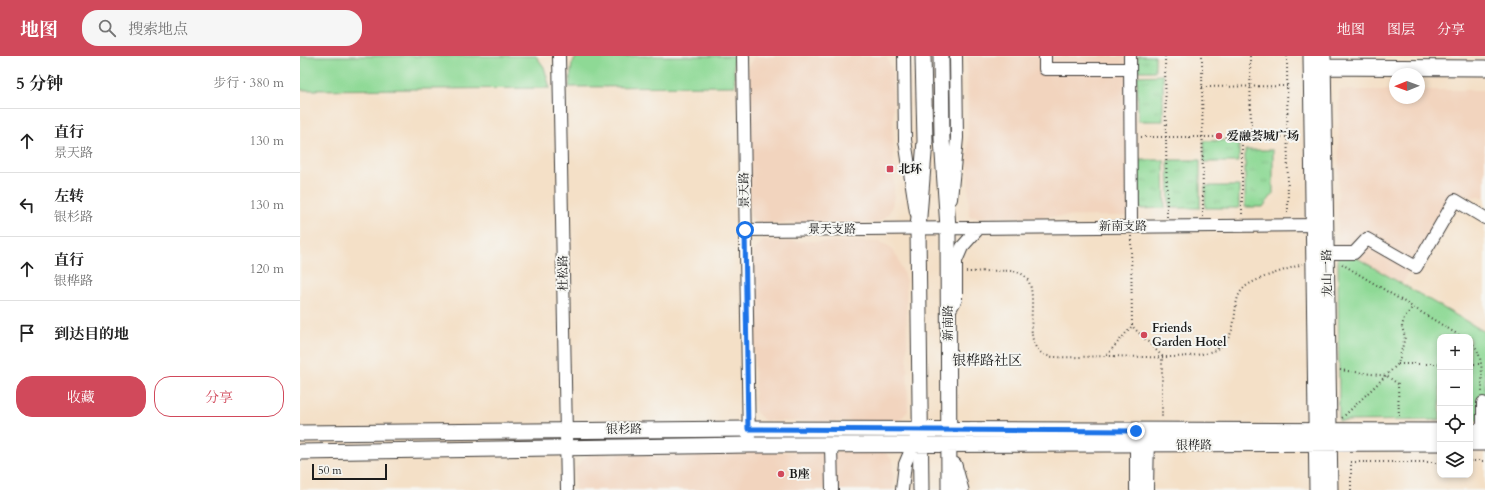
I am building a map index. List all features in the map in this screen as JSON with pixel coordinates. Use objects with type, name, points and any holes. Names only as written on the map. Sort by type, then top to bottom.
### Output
[{"type":"main road","points":[[921,490],[918,440],[918,229],[925,141],[923,56]]},
{"type":"main road","name":"新南路","points":[[941,56],[942,139],[948,228],[949,490]]},
{"type":"main road","points":[[1361,56],[1374,67]]},
{"type":"main road","points":[[1317,61],[1374,67],[1485,68]]},
{"type":"main road","name":"龙山一路","points":[[1317,61],[1320,225],[1328,255],[1326,434],[1330,490]]},
{"type":"main road","name":"银杉路","points":[[300,433],[748,429],[918,440]]},
{"type":"main road","name":"银桦路","points":[[949,437],[1326,434],[1437,431]]},
{"type":"main road","name":"龙山一路","points":[[1317,490],[1326,434]]},
{"type":"main road","name":"银桦路","points":[[1146,436],[1326,434],[1437,443]]},
{"type":"main road","points":[[1471,442],[1481,434]]},
{"type":"main road","name":"银杉路","points":[[300,452],[566,447],[831,445],[949,437]]},
{"type":"main road","points":[[949,437],[961,490]]},
{"type":"street","name":"杜松路","points":[[559,56],[566,490]]},
{"type":"street","name":"景天路","points":[[743,56],[749,445]]},
{"type":"street","points":[[894,56],[904,71]]},
{"type":"street","points":[[904,56],[904,140],[918,229]]},
{"type":"street","name":"新南路","points":[[948,228],[957,138],[956,56]]},
{"type":"street","points":[[1045,56],[1046,69],[1130,69]]},
{"type":"street","points":[[1130,56],[1130,226]]},
{"type":"street","points":[[1328,255],[1354,253],[1367,238],[1416,267],[1455,200],[1485,218]]},
{"type":"street","name":"新南支路","points":[[918,229],[1320,225]]},
{"type":"street","points":[[948,313],[956,299],[956,261],[962,247],[979,228]]},
{"type":"street","name":"景天支路","points":[[745,230],[918,229]]},
{"type":"street","points":[[1481,434],[1483,403]]},
{"type":"street","points":[[1136,490],[1146,436]]},
{"type":"street","points":[[1146,436],[1147,490]]},
{"type":"street","points":[[902,490],[905,464],[918,440]]},
{"type":"street","points":[[831,445],[832,490]]},
{"type":"path","points":[[1165,56],[1167,226]]},
{"type":"path","points":[[1202,56],[1203,226]]},
{"type":"path","points":[[1250,56],[1251,137]]},
{"type":"path","points":[[1287,56],[1288,225]]},
{"type":"path","points":[[1202,87],[1287,86]]},
{"type":"path","points":[[1130,137],[1288,137]]},
{"type":"path","points":[[1242,137],[1242,226]]},
{"type":"path","points":[[1106,356],[1132,326],[1130,226]]},
{"type":"path","points":[[956,272],[1017,272],[1025,276],[1031,285],[1032,337],[1038,350],[1048,356],[1201,356],[1220,348],[1230,336],[1236,320],[1237,298],[1244,288],[1256,281],[1328,255],[1412,308],[1457,334]]},
{"type":"path","points":[[1326,434],[1398,364],[1405,337],[1402,327],[1404,318],[1412,308]]},
{"type":"path","points":[[1132,326],[1162,356]]},
{"type":"path","points":[[1473,344],[1482,364],[1483,403]]},
{"type":"path","points":[[1146,436],[1162,356]]},
{"type":"path","points":[[1398,364],[1437,364]]},
{"type":"path","points":[[1473,364],[1482,364]]},
{"type":"path","points":[[1339,370],[1387,376],[1398,384],[1399,420]]},
{"type":"path","points":[[1473,461],[1485,461]]},
{"type":"path","points":[[1351,490],[1351,462],[1437,462]]},
{"type":"shaded area","points":[[756,56],[884,56],[887,58],[893,72],[894,196],[889,214],[883,219],[876,223],[757,223],[750,216],[748,70],[751,61]]},
{"type":"shaded area","points":[[967,56],[1135,56],[1136,216],[969,217]]},
{"type":"shaded area","points":[[1339,90],[1389,90],[1389,104],[1425,104],[1425,90],[1485,90],[1485,197],[1451,196],[1402,284],[1338,247]]},
{"type":"shaded area","points":[[763,241],[879,242],[889,246],[898,258],[906,281],[908,411],[898,422],[765,421],[755,411],[753,252]]},
{"type":"shaded area","points":[[884,451],[893,461],[893,490],[575,490],[575,469],[588,454]]},
{"type":"green space","points":[[300,56],[536,56],[544,67],[550,88],[300,90]]},
{"type":"green space","points":[[577,56],[733,56],[735,86],[569,87],[572,64]]},
{"type":"green space","points":[[1138,56],[1155,56],[1155,71],[1138,71]]},
{"type":"green space","points":[[1163,75],[1163,121],[1138,121],[1137,76]]},
{"type":"green space","points":[[1239,140],[1239,162],[1204,162],[1204,141]]},
{"type":"green space","points":[[1245,150],[1273,150],[1273,194],[1263,207],[1245,207]]},
{"type":"green space","points":[[1139,160],[1164,160],[1165,208],[1139,209]]},
{"type":"green space","points":[[1168,160],[1200,160],[1200,208],[1169,208]]},
{"type":"green space","points":[[1205,186],[1239,186],[1239,208],[1205,208]]},
{"type":"green space","points":[[1338,247],[1485,332],[1485,420],[1473,420],[1473,334],[1437,334],[1437,420],[1339,421]]},
{"type":"place","name":"爱融荟城广场","points":[[1219,136]]},
{"type":"place","name":"北环","points":[[890,169]]},
{"type":"place","name":"Friends Garden Hotel","points":[[1144,335]]},
{"type":"place","name":"B座","points":[[781,474]]},
{"type":"district","name":"银桦路社区","points":[[987,360]]},
{"type":"route","points":[[745,230],[748,429],[1136,431]]}]
